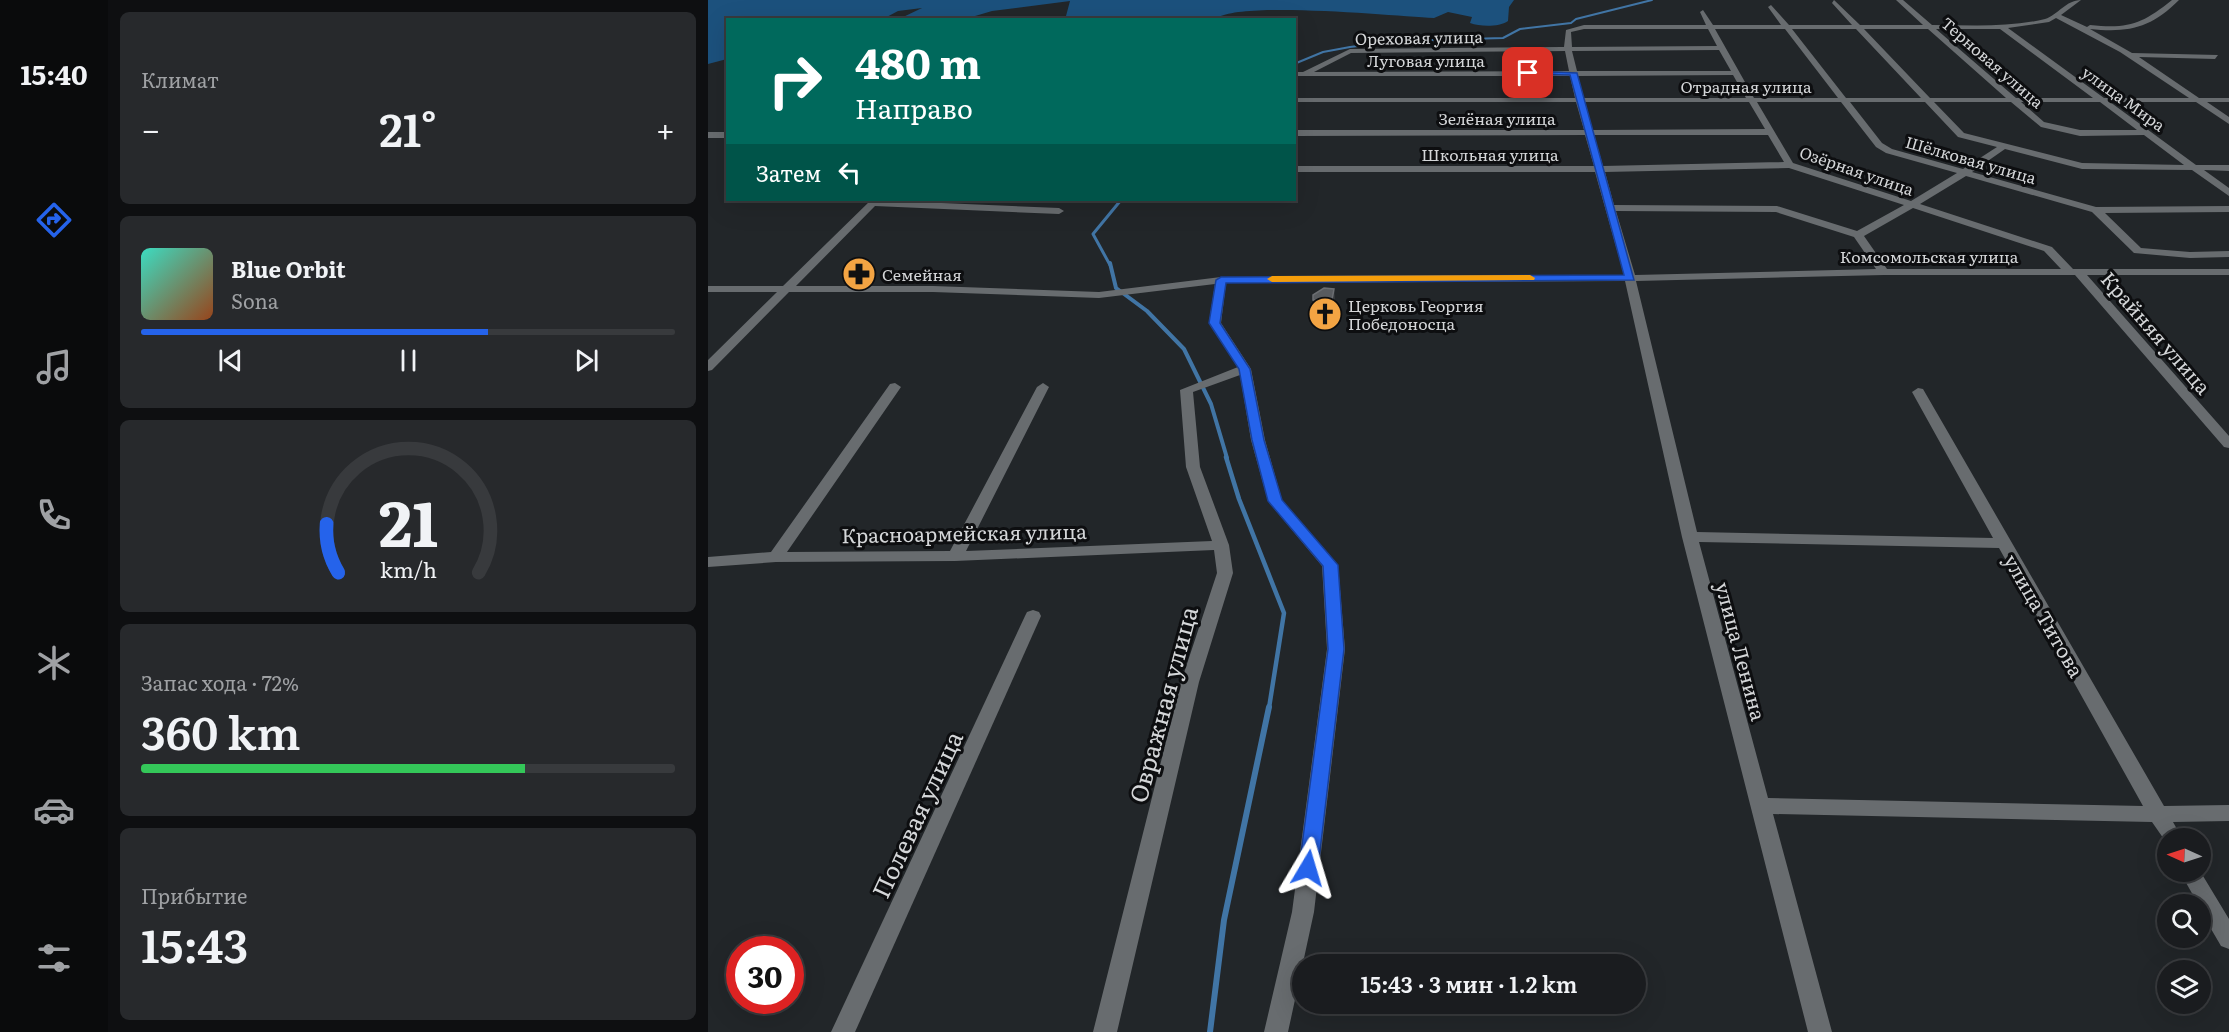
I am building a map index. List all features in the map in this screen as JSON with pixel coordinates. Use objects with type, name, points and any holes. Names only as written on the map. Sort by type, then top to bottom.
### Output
[{"type":"street","name":"Терновая улица","points":[[1899,0],[2041,124],[2080,133],[2146,132]]},
{"type":"street","points":[[1568,49],[1568,31],[1584,27],[2002,27],[2032,24],[2055,15],[2078,0]]},
{"type":"street","points":[[2081,26],[2126,30],[2143,26],[2176,0]]},
{"type":"street","points":[[1834,2],[1860,26],[1961,135],[2082,166],[2229,168]]},
{"type":"street","name":"Шёлковая улица","points":[[1771,7],[1879,145],[1889,151],[2096,210],[2229,210]]},
{"type":"street","name":"Озёрная улица","points":[[1703,12],[1720,48],[1738,73],[1790,165],[2048,249],[2075,273]]},
{"type":"street","points":[[2055,15],[2081,26],[2130,55],[2229,121]]},
{"type":"street","name":"улица Мира","points":[[2002,27],[2229,193]]},
{"type":"street","name":"Ореховая улица","points":[[1304,74],[1350,51],[1720,48]]},
{"type":"street","name":"улица Ленина","points":[[1568,49],[1598,169],[1630,278],[1690,537],[1820,1032]]},
{"type":"street","points":[[2130,55],[2215,57]]},
{"type":"street","name":"Луговая улица","points":[[1296,74],[1738,73]]},
{"type":"street","name":"Отрадная улица","points":[[1296,100],[2229,100]]},
{"type":"street","name":"Зелёная улица","points":[[1296,133],[1772,132]]},
{"type":"street","points":[[708,135],[726,135]]},
{"type":"street","points":[[1858,235],[1964,173],[2004,146]]},
{"type":"street","name":"Школьная улица","points":[[1296,169],[1598,169],[1790,165]]},
{"type":"street","points":[[708,367],[874,201],[1059,211]]},
{"type":"street","points":[[1609,208],[1777,209],[1858,235],[1884,272]]},
{"type":"street","points":[[2096,210],[2139,250],[2190,255],[2229,254]]},
{"type":"street","name":"Комсомольская улица","points":[[787,289],[933,289],[1099,295],[1221,280],[1630,278],[1884,272],[2229,272]]},
{"type":"street","name":"Крайняя улица","points":[[2075,273],[2229,444]]},
{"type":"street","points":[[1221,280],[1215,323],[1245,369],[1258,440],[1275,501],[1330,565],[1336,649],[1303,912],[1276,1032]]},
{"type":"street","points":[[708,289],[787,289]]},
{"type":"street","name":"Овражная улица","points":[[1106,1032],[1190,682],[1225,573],[1221,545],[1193,467],[1186,390],[1245,369]]},
{"type":"street","points":[[776,557],[895,387]]},
{"type":"street","points":[[955,556],[1043,387]]},
{"type":"street","name":"улица Титова","points":[[1918,392],[2166,828]]},
{"type":"street","points":[[1690,537],[2004,543]]},
{"type":"street","name":"Красноармейская улица","points":[[708,561],[776,557],[955,556],[1221,545]]},
{"type":"street","name":"Полевая улица","points":[[843,1032],[1033,616]]},
{"type":"street","points":[[1762,806],[2158,814],[2229,813]]},
{"type":"street","points":[[2196,882],[2229,939]]},
{"type":"shaded area","points":[[708,0],[1514,0],[1509,7],[1508,21],[1490,26],[1470,23],[1472,17],[1448,12],[1434,18],[1287,10],[1233,13],[1217,18],[1066,16],[1070,1],[992,11],[968,18],[901,18],[922,8],[898,11],[885,18],[726,18],[726,59],[708,64]]},
{"type":"building","points":[[1324,288],[1334,289],[1332,300],[1313,300],[1313,295]]},
{"type":"waterway","points":[[1296,63],[1323,52],[1396,41],[1503,38],[1520,29],[1571,23],[1576,19],[1652,0]]},
{"type":"waterway","points":[[1110,265],[1093,234],[1120,201]]},
{"type":"waterway","points":[[1110,263],[1116,288],[1147,311],[1184,349],[1211,404],[1227,458]]},
{"type":"waterway","points":[[1226,457],[1239,499],[1284,613],[1269,708]]},
{"type":"waterway","points":[[1210,1032],[1224,920],[1269,707]]},
{"type":"slow traffic","points":[[1272,279],[1530,278]]},
{"type":"place","name":"Семейная","points":[[859,274]]},
{"type":"place","name":"Церковь Георгия Победоносца","points":[[1325,314]]},
{"type":"route","points":[[1308,868],[1336,649],[1330,565],[1275,501],[1258,440],[1245,369],[1215,323],[1221,280],[1630,278],[1573,73],[1528,73]]}]
